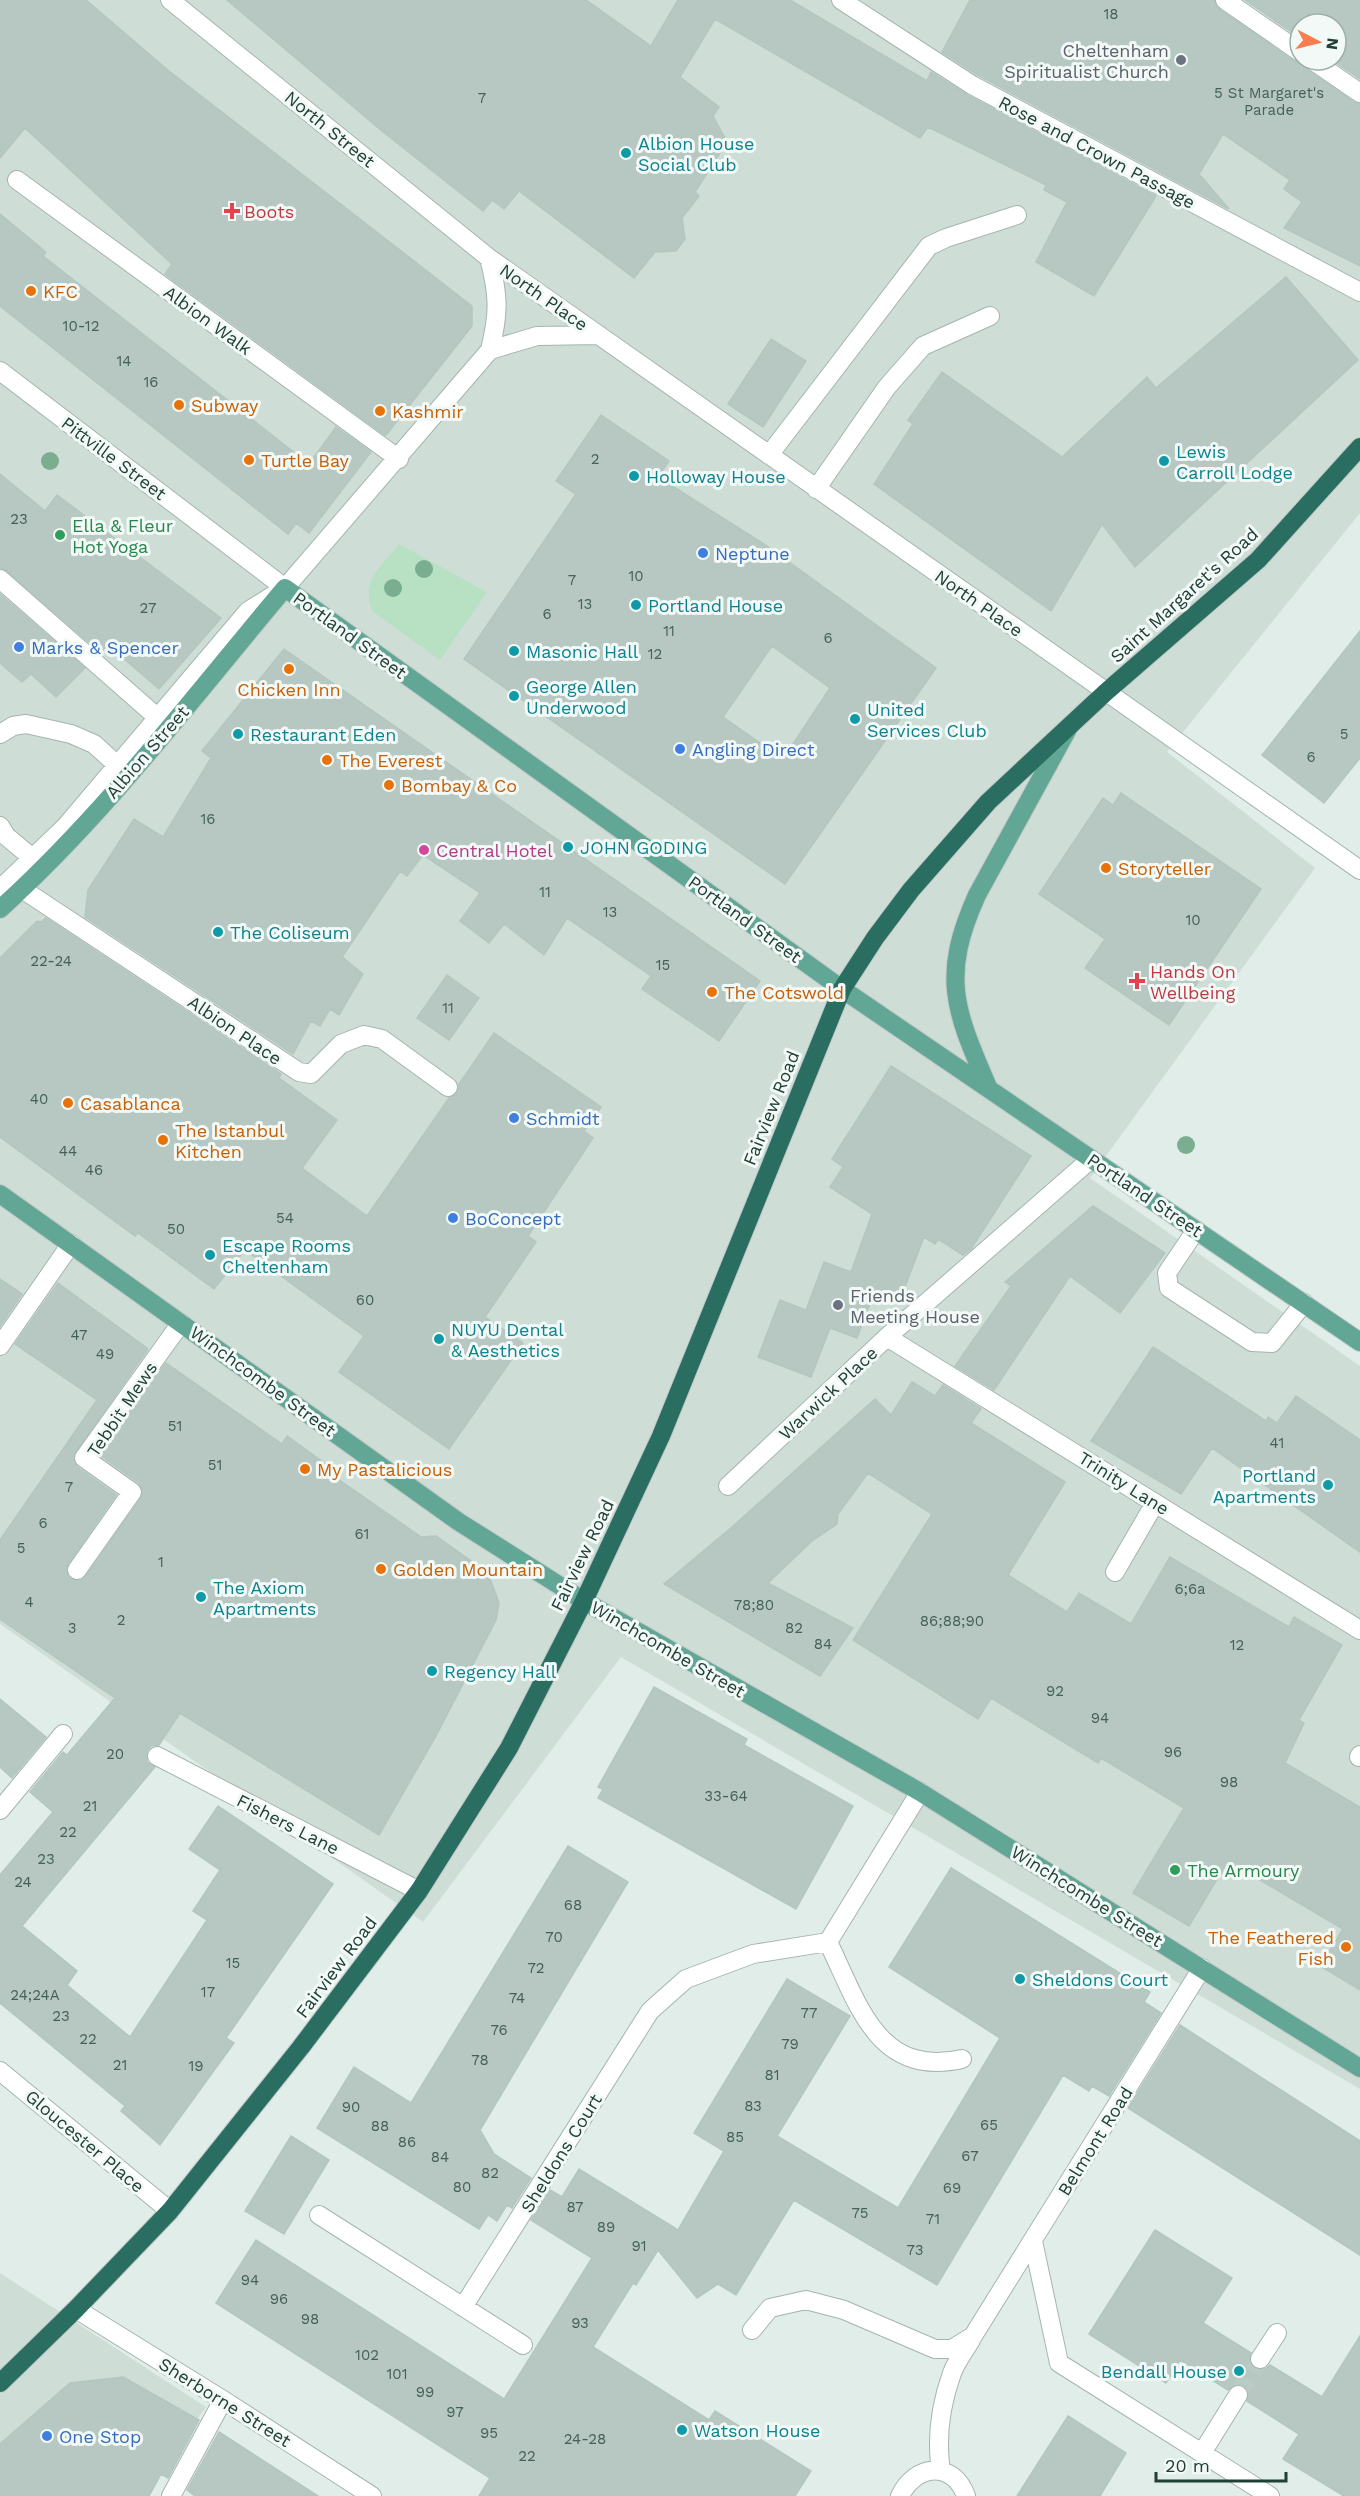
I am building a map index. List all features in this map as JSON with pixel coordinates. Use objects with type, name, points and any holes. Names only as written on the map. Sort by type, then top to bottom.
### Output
[{"type":"highway","name":"Saint Margaret's Road","points":[[1106,692],[1258,560],[1360,447]]},
{"type":"highway","name":"Fairview Road","points":[[0,2383],[170,2211],[301,2047],[419,1891],[509,1748],[584,1602],[661,1436],[842,989],[875,938],[950,843],[988,802],[1106,692]]},
{"type":"main road","name":"Albion Street","points":[[0,909],[22,889],[38,863],[285,588]]},
{"type":"main road","name":"Portland Street","points":[[285,588],[842,989],[1360,1342]]},
{"type":"main road","points":[[988,1087],[963,1028],[957,1007],[956,954],[964,924],[977,895],[1070,726]]},
{"type":"main road","name":"Winchcombe Street","points":[[0,1194],[459,1522],[584,1602],[920,1792],[1360,2068]]},
{"type":"street","name":"North Street","points":[[170,0],[489,258]]},
{"type":"street","name":"Rose and Crown Passage","points":[[841,0],[972,86],[1360,292]]},
{"type":"street","points":[[1225,0],[1288,44]]},
{"type":"street","points":[[1329,72],[1360,93]]},
{"type":"street","name":"Albion Walk","points":[[17,180],[399,459]]},
{"type":"street","points":[[769,455],[929,246],[946,238],[1017,215]]},
{"type":"street","name":"North Place","points":[[489,258],[1360,870]]},
{"type":"street","name":"Albion Street","points":[[285,588],[399,459],[490,350],[498,318],[497,287],[489,258]]},
{"type":"street","points":[[816,489],[887,387],[923,346],[990,316]]},
{"type":"street","name":"North Place","points":[[490,350],[537,336],[599,335]]},
{"type":"street","name":"Pittville Street","points":[[0,370],[285,588]]},
{"type":"street","points":[[0,579],[163,723]]},
{"type":"street","points":[[0,734],[13,726],[26,724],[71,734],[94,744],[123,770]]},
{"type":"street","points":[[0,826],[6,836],[38,863]]},
{"type":"street","name":"Albion Street","points":[[0,889],[38,863]]},
{"type":"street","name":"Albion Place","points":[[22,889],[299,1072],[311,1074],[342,1044],[364,1035],[382,1040],[448,1088]]},
{"type":"street","name":"Warwick Place","points":[[728,1486],[888,1337],[1091,1159]]},
{"type":"street","points":[[1196,1230],[1167,1273],[1169,1288],[1252,1342],[1272,1343],[1304,1303]]},
{"type":"street","points":[[0,1346],[71,1244]]},
{"type":"street","name":"Tebbit Mews","points":[[77,1570],[132,1492],[84,1458],[181,1323]]},
{"type":"street","name":"Trinity Lane","points":[[888,1337],[1360,1630]]},
{"type":"street","points":[[1115,1572],[1155,1503]]},
{"type":"street","points":[[0,1810],[63,1734]]},
{"type":"street","name":"Fishers Lane","points":[[157,1756],[419,1891]]},
{"type":"street","points":[[920,1792],[828,1942],[874,2034],[890,2049],[907,2058],[924,2063],[943,2063],[962,2059]]},
{"type":"street","name":"Sheldons Court","points":[[464,2307],[650,2011],[686,1979],[753,1954],[828,1942]]},
{"type":"street","name":"Belmont Road","points":[[941,2471],[938,2453],[942,2411],[952,2372],[1202,1968]]},
{"type":"street","name":"Gloucester Place","points":[[0,2071],[170,2211]]},
{"type":"street","points":[[319,2215],[523,2345]]},
{"type":"street","points":[[1033,2241],[1059,2363],[1270,2496]]},
{"type":"street","points":[[752,2330],[770,2308],[806,2300],[844,2310],[936,2349],[951,2349],[973,2336]]},
{"type":"street","name":"Sherborne Street","points":[[75,2309],[224,2400],[372,2496]]},
{"type":"street","points":[[1260,2359],[1277,2333]]},
{"type":"street","points":[[1202,2453],[1238,2395]]},
{"type":"street","points":[[171,2496],[224,2400]]},
{"type":"street","points":[[900,2496],[915,2475],[928,2470],[941,2471],[953,2476],[961,2484],[966,2496]]},
{"type":"shaded area","points":[[0,0],[1222,0],[1288,48],[1288,72],[1321,72],[1360,100],[1360,513],[1167,752],[1315,868],[1090,1178],[1360,1366],[1360,2089],[621,1657],[423,1922],[0,1624]]},
{"type":"shaded area","points":[[0,2273],[206,2407],[143,2496],[0,2496]]},
{"type":"green space","points":[[399,544],[487,592],[440,660],[372,611],[369,590],[374,574]]},
{"type":"building","name":"Boots","points":[[0,0],[86,0],[169,71],[472,306],[472,326],[387,434],[385,435],[165,274],[172,264],[25,128],[0,158]]},
{"type":"building","points":[[227,0],[586,0],[651,46],[678,0],[790,0],[927,81],[931,72],[967,95],[1156,196],[1094,296],[1036,262],[1067,202],[1044,190],[1046,185],[928,127],[920,138],[715,19],[680,77],[719,107],[713,116],[727,142],[695,192],[699,196],[682,218],[685,239],[676,251],[655,252],[634,278],[519,191],[504,209],[492,200],[483,211],[382,131]]},
{"type":"building","points":[[970,0],[1214,0],[1219,9],[1288,57],[1288,72],[1310,72],[1360,104],[1360,266],[1284,228],[1302,202],[1284,189],[1290,180],[1223,134],[1199,174],[1229,209],[978,75],[942,52]]},
{"type":"building","points":[[1245,0],[1360,0],[1360,79],[1348,71],[1348,12],[1288,12],[1288,30]]},
{"type":"building","points":[[0,214],[46,252],[43,256],[309,464],[336,427],[371,452],[309,533],[296,523],[288,534],[0,306]]},
{"type":"building","name":"Lewis Carroll Lodge","points":[[1286,277],[1358,360],[1135,567],[1102,524],[1051,611],[874,484],[913,424],[908,420],[942,372],[1062,457],[1147,377],[1156,388]]},
{"type":"building","points":[[771,339],[806,361],[763,427],[728,404]]},
{"type":"building","points":[[601,415],[669,461],[658,477],[764,544],[936,668],[785,884],[464,659],[576,494],[556,481]],"holes":[[[772,646],[830,688],[783,759],[723,717]]]},
{"type":"building","points":[[0,474],[45,511],[57,495],[221,618],[159,689],[108,645],[100,652],[7,571],[0,568]]},
{"type":"building","name":"Marks & Spencer","points":[[0,594],[85,668],[56,697],[31,674],[22,682],[0,663]]},
{"type":"building","points":[[1360,631],[1360,758],[1324,803],[1262,755]]},
{"type":"building","points":[[284,649],[760,981],[719,1041],[642,989],[651,976],[567,918],[544,955],[504,924],[489,943],[460,921],[480,893],[423,855],[407,876],[400,871],[342,957],[363,974],[339,1015],[330,1009],[320,1026],[311,1021],[293,1054],[85,917],[88,890],[134,819],[163,837],[211,758],[202,751]]},
{"type":"building","points":[[1121,793],[1261,889],[1169,1025],[1085,968],[1105,939],[1039,894],[1103,798],[1113,805]]},
{"type":"building","points":[[46,918],[281,1074],[279,1078],[337,1120],[302,1168],[367,1216],[449,1098],[457,1093],[459,1084],[494,1033],[601,1107],[584,1131],[593,1138],[528,1236],[536,1242],[485,1317],[523,1343],[449,1449],[339,1372],[364,1336],[245,1250],[214,1289],[138,1233],[135,1236],[0,1137],[0,958],[37,921],[41,922]]},
{"type":"building","points":[[447,975],[479,998],[449,1040],[417,1018]]},
{"type":"building","points":[[891,1066],[1031,1156],[971,1249],[963,1255],[938,1239],[935,1244],[924,1237],[900,1300],[875,1290],[857,1338],[830,1328],[811,1377],[758,1357],[780,1300],[806,1310],[824,1262],[851,1272],[872,1214],[830,1187],[843,1167],[832,1159]]},
{"type":"building","points":[[1093,1206],[1165,1253],[1120,1313],[1070,1276],[994,1390],[955,1366],[1011,1286],[1005,1282]]},
{"type":"building","points":[[0,1279],[22,1294],[0,1326]]},
{"type":"building","points":[[58,1283],[148,1349],[73,1456],[77,1467],[116,1495],[68,1564],[66,1570],[70,1579],[77,1581],[86,1576],[141,1498],[142,1488],[139,1483],[100,1455],[166,1363],[282,1444],[287,1436],[341,1475],[338,1479],[421,1537],[436,1536],[484,1570],[490,1578],[499,1603],[496,1620],[436,1736],[379,1835],[180,1713],[159,1745],[151,1746],[147,1751],[147,1762],[155,1767],[22,1926],[77,1971],[67,1985],[130,2037],[207,1920],[193,1911],[220,1870],[189,1849],[218,1806],[333,1884],[226,2038],[234,2043],[160,2145],[121,2111],[125,2106],[0,2003],[0,1875],[53,1812],[30,1792],[63,1752],[67,1755],[115,1698],[0,1619],[0,1540],[97,1400],[15,1344]]},
{"type":"building","points":[[1153,1347],[1266,1421],[1268,1417],[1277,1423],[1296,1396],[1360,1440],[1360,1552],[1212,1448],[1181,1494],[1091,1441]]},
{"type":"building","points":[[912,1382],[935,1396],[943,1385],[981,1409],[971,1423],[1065,1482],[1008,1575],[1067,1612],[1079,1593],[1131,1624],[1170,1557],[1289,1627],[1294,1617],[1342,1645],[1299,1720],[1304,1723],[1285,1763],[1360,1807],[1360,1990],[1320,1966],[1343,1929],[1228,1861],[1189,1926],[1133,1893],[1184,1808],[1101,1758],[1098,1763],[991,1698],[978,1719],[853,1640],[932,1514],[868,1473],[838,1514],[837,1524],[812,1541],[768,1583],[853,1628],[820,1676],[664,1584],[732,1527],[875,1399],[891,1415]]},
{"type":"building","points":[[654,1687],[747,1739],[744,1745],[853,1806],[796,1909],[598,1798],[603,1789],[598,1787]]},
{"type":"building","points":[[0,1699],[46,1737],[12,1778],[0,1767]]},
{"type":"building","points":[[568,1846],[628,1882],[480,2130],[494,2154],[531,2178],[512,2208],[507,2205],[497,2221],[488,2215],[479,2229],[317,2128],[354,2067],[411,2103]]},
{"type":"building","points":[[951,1868],[1150,1992],[1144,2002],[1161,2013],[1109,2096],[1092,2086],[1089,2091],[1063,2075],[937,2285],[794,2200],[736,2295],[718,2284],[697,2298],[658,2250],[636,2285],[633,2283],[593,2347],[709,2420],[715,2411],[811,2471],[795,2496],[479,2496],[490,2478],[216,2303],[256,2240],[504,2399],[592,2258],[531,2220],[550,2190],[562,2197],[579,2169],[678,2230],[724,2151],[694,2133],[787,1979],[850,2016],[777,2136],[898,2208],[1000,2038],[889,1967]]},
{"type":"building","points":[[1180,2025],[1360,2141],[1360,2255],[1128,2108]]},
{"type":"building","points":[[291,2136],[329,2160],[284,2234],[245,2211]]},
{"type":"building","name":"Bendall House","points":[[1155,2230],[1232,2278],[1203,2323],[1251,2353],[1250,2364],[1254,2369],[1265,2369],[1270,2365],[1322,2397],[1360,2336],[1360,2496],[1344,2496],[1283,2459],[1299,2434],[1247,2401],[1248,2390],[1243,2385],[1233,2385],[1228,2390],[1180,2360],[1166,2383],[1089,2334]]},
{"type":"building","points":[[123,2377],[199,2420],[168,2478],[161,2474],[149,2496],[0,2496],[0,2444],[70,2383]]},
{"type":"building","points":[[1068,2416],[1126,2453],[1100,2496],[1017,2496]]},
{"type":"building","points":[[219,2432],[318,2496],[195,2496],[187,2490]]},
{"type":"tunnel","points":[[1238,2395],[1260,2359]]},
{"type":"place","name":"Cheltenham Spiritualist Church","points":[[1181,60]]},
{"type":"place","name":"Albion House Social Club","points":[[626,153]]},
{"type":"place","name":"Boots","points":[[232,211]]},
{"type":"place","name":"KFC","points":[[31,291]]},
{"type":"place","name":"Subway","points":[[179,405]]},
{"type":"place","name":"Kashmir","points":[[380,411]]},
{"type":"place","name":"Turtle Bay","points":[[249,460]]},
{"type":"place","name":"Lewis Carroll Lodge","points":[[1164,461]]},
{"type":"place","name":"Holloway House","points":[[634,476]]},
{"type":"place","name":"Ella & Fleur Hot Yoga","points":[[60,535]]},
{"type":"place","name":"Neptune","points":[[703,553]]},
{"type":"place","name":"Portland House","points":[[636,605]]},
{"type":"place","name":"Marks & Spencer","points":[[19,647]]},
{"type":"place","name":"Masonic Hall","points":[[514,651]]},
{"type":"place","name":"Chicken Inn","points":[[289,669]]},
{"type":"place","name":"George Allen Underwood","points":[[514,696]]},
{"type":"place","name":"United Services Club","points":[[855,719]]},
{"type":"place","name":"Restaurant Eden","points":[[238,734]]},
{"type":"place","name":"Angling Direct","points":[[680,749]]},
{"type":"place","name":"The Everest","points":[[327,760]]},
{"type":"place","name":"Bombay & Co","points":[[389,785]]},
{"type":"place","name":"JOHN GODING","points":[[568,847]]},
{"type":"place","name":"Central Hotel","points":[[424,850]]},
{"type":"place","name":"Storyteller","points":[[1106,868]]},
{"type":"place","name":"The Coliseum","points":[[218,932]]},
{"type":"place","name":"Hands On Wellbeing","points":[[1137,981]]},
{"type":"place","name":"The Cotswold","points":[[712,992]]},
{"type":"place","name":"Casablanca","points":[[68,1103]]},
{"type":"place","name":"Schmidt","points":[[514,1118]]},
{"type":"place","name":"The Istanbul Kitchen","points":[[163,1140]]},
{"type":"place","name":"BoConcept","points":[[453,1218]]},
{"type":"place","name":"Escape Rooms Cheltenham","points":[[210,1255]]},
{"type":"place","name":"Friends Meeting House","points":[[838,1305]]},
{"type":"place","name":"NUYU Dental & Aesthetics","points":[[439,1339]]},
{"type":"place","name":"My Pastalicious","points":[[305,1469]]},
{"type":"place","name":"Portland Apartments","points":[[1328,1485]]},
{"type":"place","name":"Golden Mountain","points":[[381,1569]]},
{"type":"place","name":"The Axiom Apartments","points":[[201,1597]]},
{"type":"place","name":"Regency Hall","points":[[432,1671]]},
{"type":"place","name":"The Armoury","points":[[1175,1870]]},
{"type":"place","name":"The Feathered Fish","points":[[1346,1947]]},
{"type":"place","name":"Sheldons Court","points":[[1020,1979]]},
{"type":"place","name":"Bendall House","points":[[1239,2371]]},
{"type":"place","name":"Watson House","points":[[682,2430]]},
{"type":"place","name":"One Stop","points":[[47,2436]]}]
